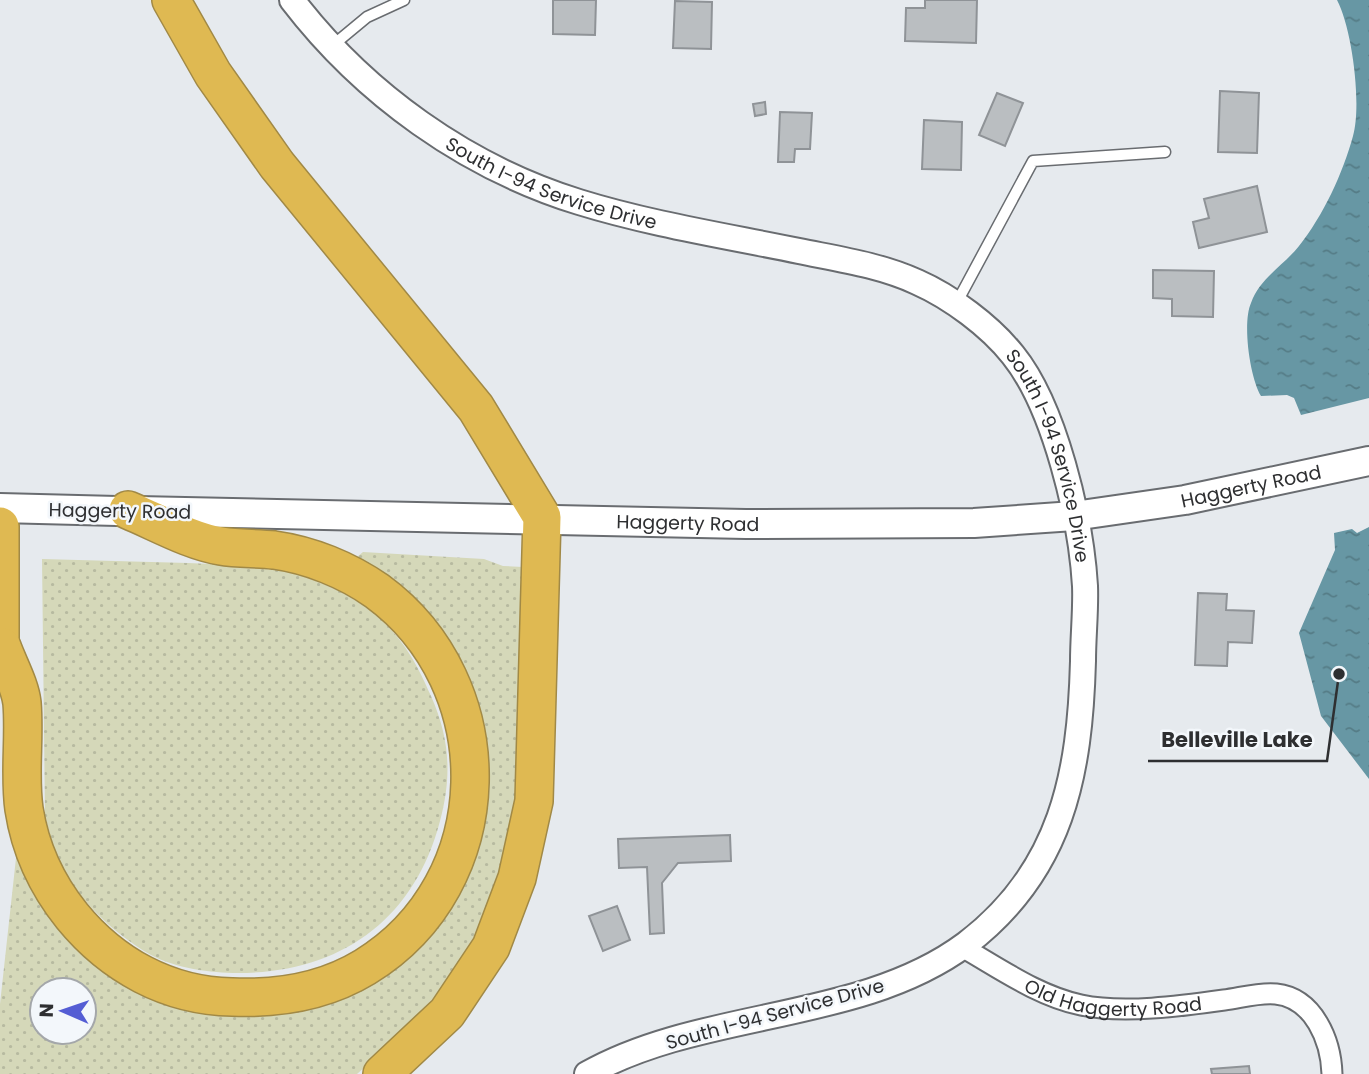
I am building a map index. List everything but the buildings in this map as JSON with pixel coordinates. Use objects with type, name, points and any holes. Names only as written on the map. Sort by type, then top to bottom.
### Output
[{"type":"highway","points":[[171,0],[213,74],[277,165],[476,408],[542,517],[534,801],[517,878],[491,947],[447,1013],[382,1074]]},
{"type":"highway","points":[[0,526],[1,654],[22,699],[24,808],[37,859],[72,915],[105,950],[124,964],[155,981],[185,992],[264,998],[303,992],[348,975],[389,948],[415,923],[438,894],[457,853],[467,817],[472,772],[467,730],[454,688],[432,645],[411,618],[352,575],[275,550],[219,546],[123,511]]},
{"type":"main road","name":"Haggerty Road","points":[[0,508],[542,517],[746,524],[879,524],[1074,516],[1185,500],[1369,461]]},
{"type":"street","name":"South I-94 Service Drive","points":[[292,0],[374,88],[429,130],[498,170],[578,202],[861,264],[916,281],[955,304],[1014,356],[1051,422],[1074,516],[1085,585],[1081,732],[1057,828],[1018,894],[962,947],[901,981],[676,1038],[587,1074]]},
{"type":"street","name":"Old Haggerty Road","points":[[962,947],[1051,997],[1082,1006],[1180,1006],[1276,993],[1295,1000],[1311,1012],[1326,1037],[1332,1074]]},
{"type":"lane","points":[[332,46],[367,17],[404,0]]},
{"type":"lane","points":[[955,304],[1032,161],[1166,152]]},
{"type":"green space","points":[[363,552],[484,559],[503,566],[523,567],[521,731],[508,839],[495,891],[474,941],[435,1000],[414,1023],[357,1074],[0,1074],[0,1004],[16,858],[23,860],[112,973],[323,1001],[479,826],[406,594],[357,557]]},
{"type":"green space","points":[[42,559],[273,568],[300,575],[346,595],[364,606],[395,634],[420,672],[437,712],[445,743],[447,773],[444,804],[428,856],[412,887],[391,913],[367,934],[339,951],[309,963],[275,971],[238,973],[193,969],[161,960],[122,936],[96,912],[64,869],[54,849],[45,816]]},
{"type":"water","points":[[1337,0],[1369,0],[1369,398],[1301,415],[1294,398],[1287,395],[1261,396],[1251,364],[1247,323],[1251,303],[1260,286],[1299,246],[1324,208],[1344,165],[1353,136],[1356,122],[1354,67],[1347,29]]},
{"type":"water","points":[[1369,527],[1369,779],[1321,716],[1299,633],[1335,550],[1334,533],[1352,529],[1357,533]]},
{"type":"place","name":"Belleville Lake","points":[[1339,674]]}]
